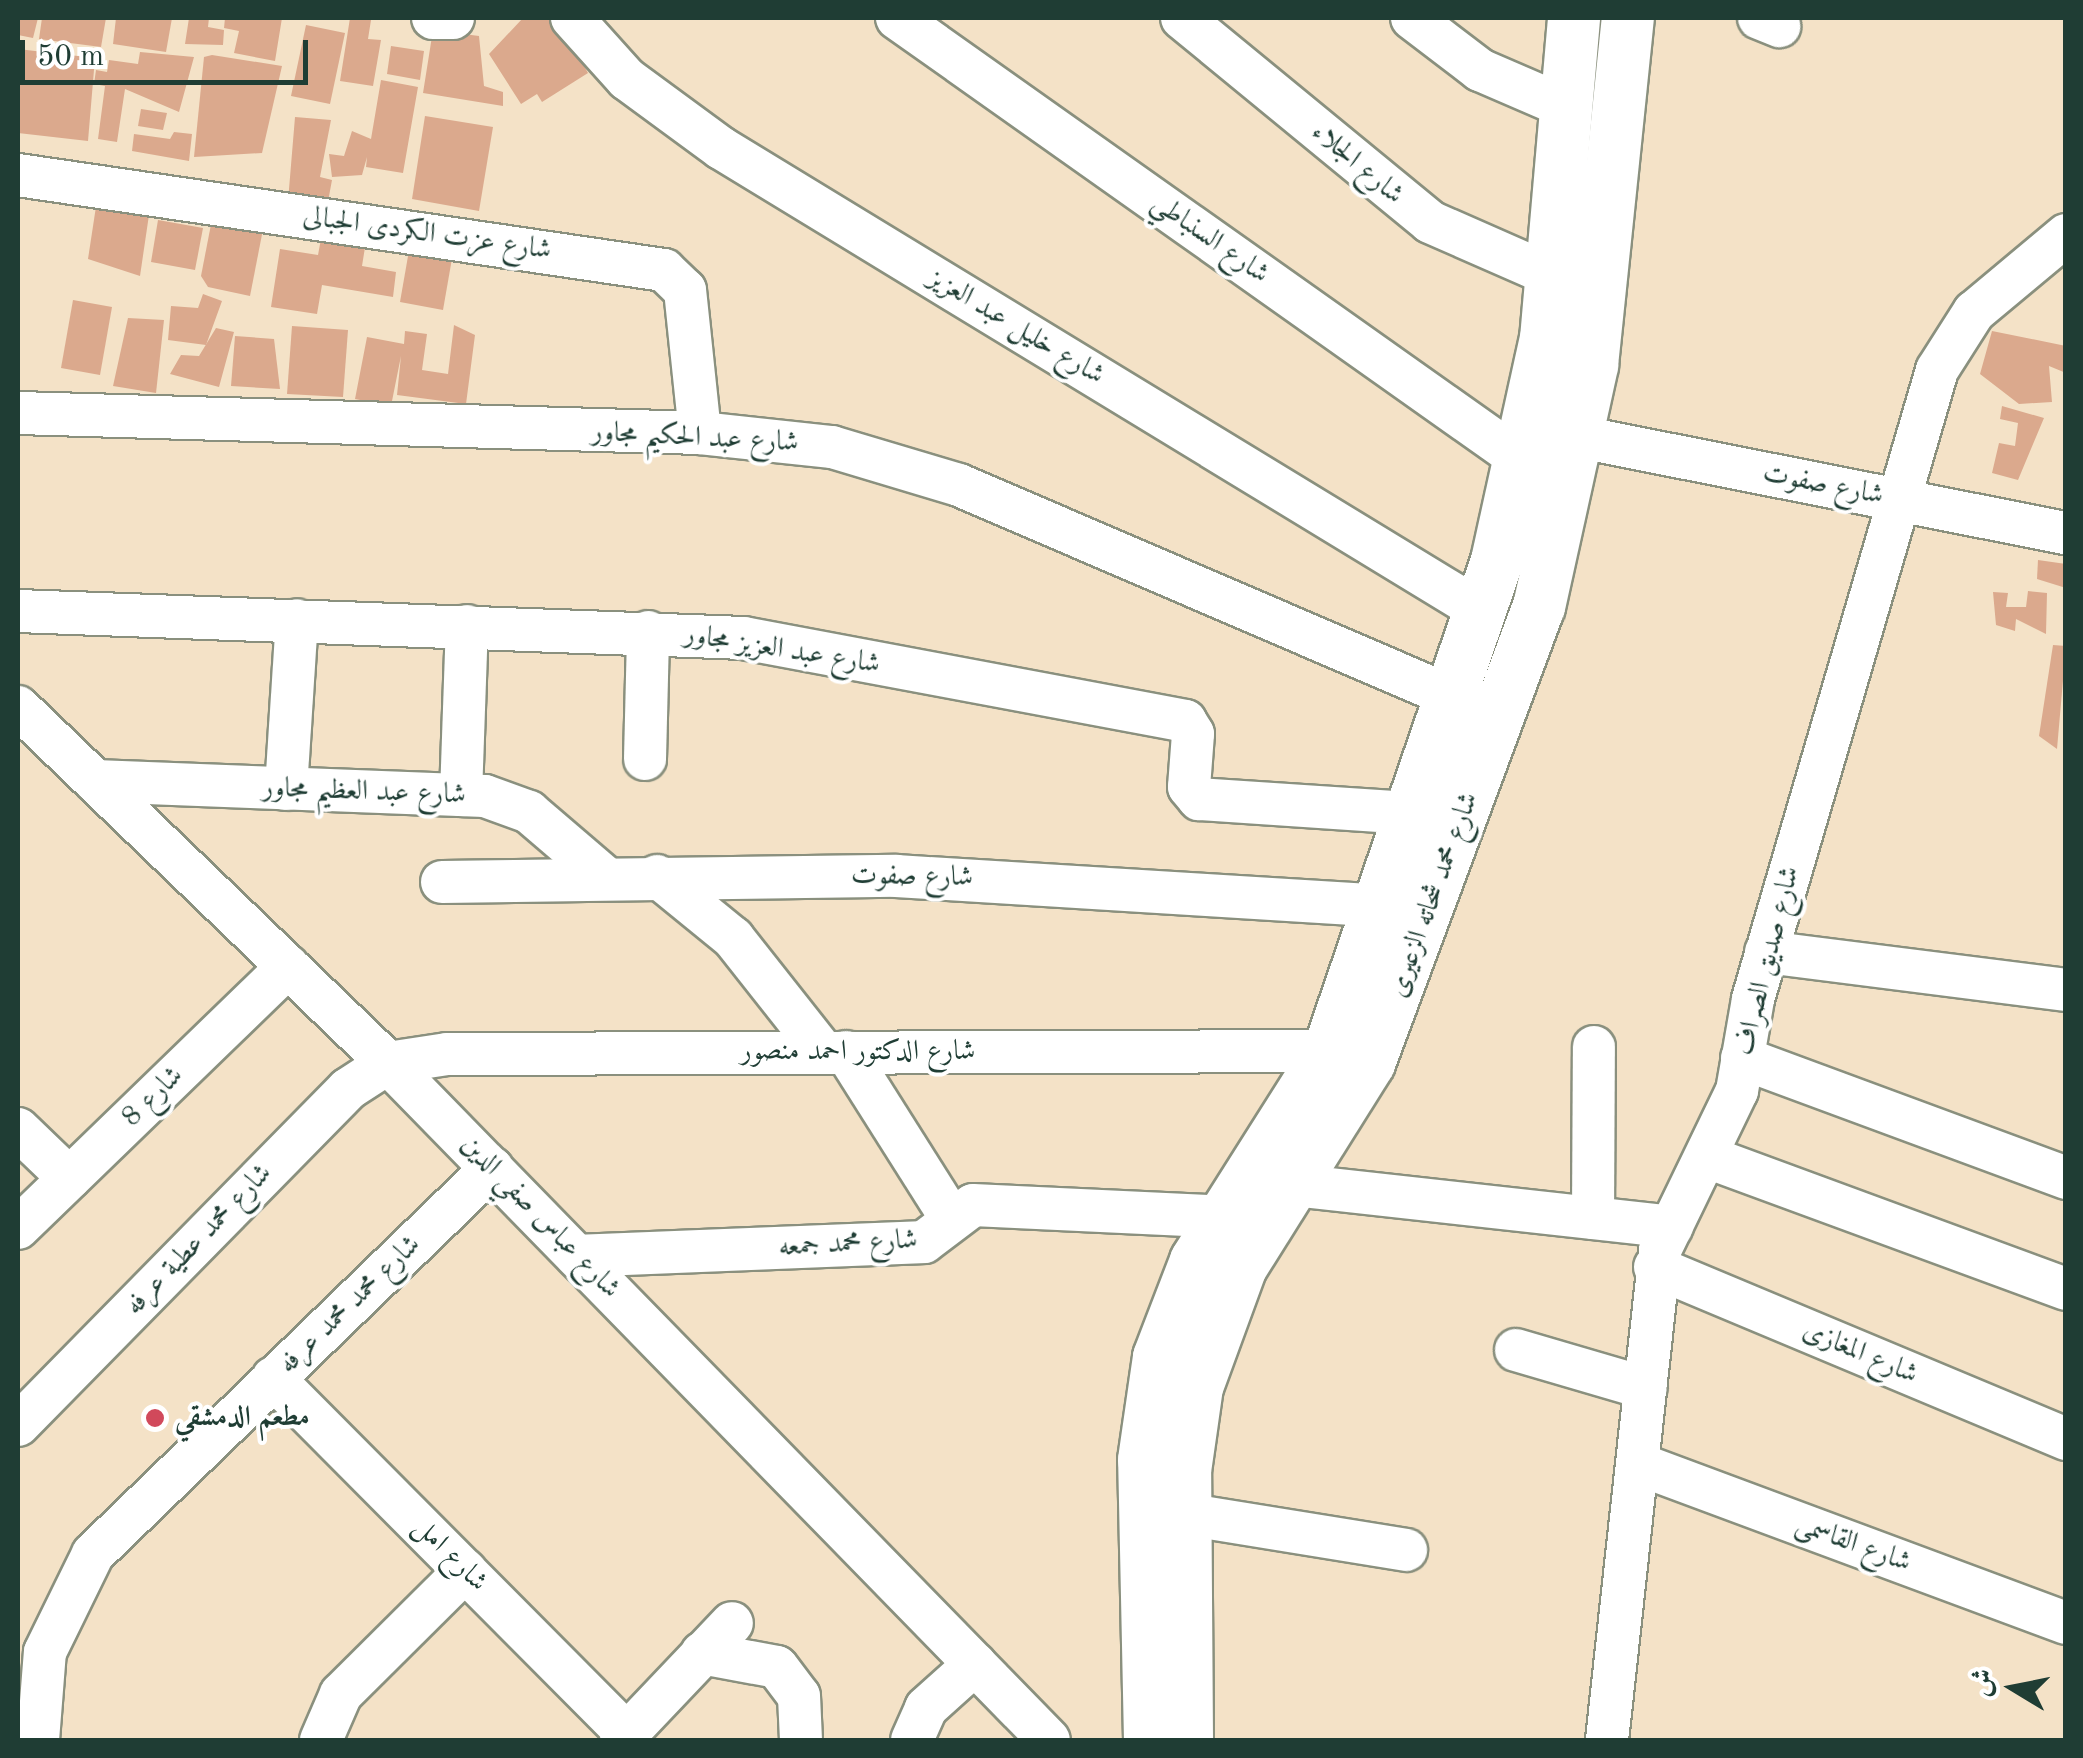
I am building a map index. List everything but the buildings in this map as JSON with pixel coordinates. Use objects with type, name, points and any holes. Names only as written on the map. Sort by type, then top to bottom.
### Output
[{"type":"street","points":[[433,18],[453,18]]},
{"type":"street","name":"شارع خليل عبد العزيز","points":[[572,18],[627,78],[721,148],[1481,610]]},
{"type":"street","name":"شارع السنباطي","points":[[897,18],[1524,461]]},
{"type":"street","name":"شارع الجلاء","points":[[1182,18],[1430,222],[1553,276]]},
{"type":"street","points":[[1412,18],[1480,70],[1566,106]]},
{"type":"street","name":"شارع محمد شحاته الزعيرى","points":[[1150,1740],[1148,1408],[1174,1308],[1224,1217],[1330,1051],[1382,906],[1448,695],[1481,610],[1524,461],[1553,276],[1574,18]]},
{"type":"street","name":"شارع محمد شحاته الزعيرى","points":[[1187,1740],[1184,1514],[1189,1429],[1208,1346],[1241,1267],[1376,1048],[1556,552],[1580,437],[1628,18]]},
{"type":"street","name":"شارع عزت الكردى الجبالى","points":[[18,175],[664,270],[685,290],[700,433]]},
{"type":"street","name":"شارع صديق الصراف","points":[[1607,1740],[1640,1465],[1656,1267],[1672,1227],[1710,1158],[1742,1058],[1766,952],[1898,500],[1954,340],[1998,287],[2066,235]]},
{"type":"street","name":"شارع عبد الحكيم مجاور","points":[[18,413],[700,433],[896,463],[1499,717]]},
{"type":"street","name":"شارع صفوت","points":[[1580,437],[2066,533]]},
{"type":"street","name":"شارع عبد العزيز مجاور","points":[[18,611],[648,632],[790,645],[1177,719],[1194,734],[1189,787],[1199,799],[1411,814]]},
{"type":"street","points":[[286,789],[297,620]]},
{"type":"street","points":[[461,795],[467,626]]},
{"type":"street","points":[[646,759],[648,632]]},
{"type":"street","name":"شارع عباس صفي الدين","points":[[18,707],[388,1063],[1050,1740]]},
{"type":"street","name":"شارع عبد العظيم مجاور","points":[[95,781],[461,795],[529,812],[606,878]]},
{"type":"street","points":[[657,876],[733,938],[834,1052],[949,1215]]},
{"type":"street","name":"شارع صفوت","points":[[442,882],[657,876],[1016,880],[1382,906]]},
{"type":"street","points":[[1766,952],[2066,990]]},
{"type":"street","name":"شارع 8","points":[[18,1228],[288,966]]},
{"type":"street","points":[[1594,1047],[1594,1218]]},
{"type":"street","name":"شارع الدكتور احمد منصور","points":[[388,1063],[447,1054],[1330,1051]]},
{"type":"street","points":[[1742,1058],[2066,1178]]},
{"type":"street","name":"شارع محمد عطية عرفه","points":[[18,1425],[348,1089],[388,1063]]},
{"type":"street","points":[[18,1129],[69,1178]]},
{"type":"street","points":[[1710,1158],[2066,1288]]},
{"type":"street","name":"شارع محمد محمد عرفه","points":[[38,1740],[31,1640],[92,1554],[492,1168]]},
{"type":"street","points":[[1293,1185],[1672,1227]]},
{"type":"street","name":"شارع محمد جمعه","points":[[577,1256],[916,1243],[938,1234],[949,1215],[973,1205],[1224,1217]]},
{"type":"street","name":"شارع المغازى","points":[[1656,1267],[2066,1438]]},
{"type":"street","points":[[1516,1350],[1646,1388]]},
{"type":"street","name":"شارع امل","points":[[273,1378],[624,1737]]},
{"type":"street","name":"شارع القاسمى","points":[[1640,1465],[2066,1623]]},
{"type":"street","points":[[1184,1514],[1406,1550]]},
{"type":"street","points":[[321,1740],[341,1694],[465,1571]]},
{"type":"street","points":[[624,1737],[717,1638],[777,1667],[799,1696],[801,1740]]},
{"type":"street","points":[[912,1740],[926,1708],[975,1664]]},
{"type":"place","name":"مطعم الدمشقي","points":[[155,1418]]}]
